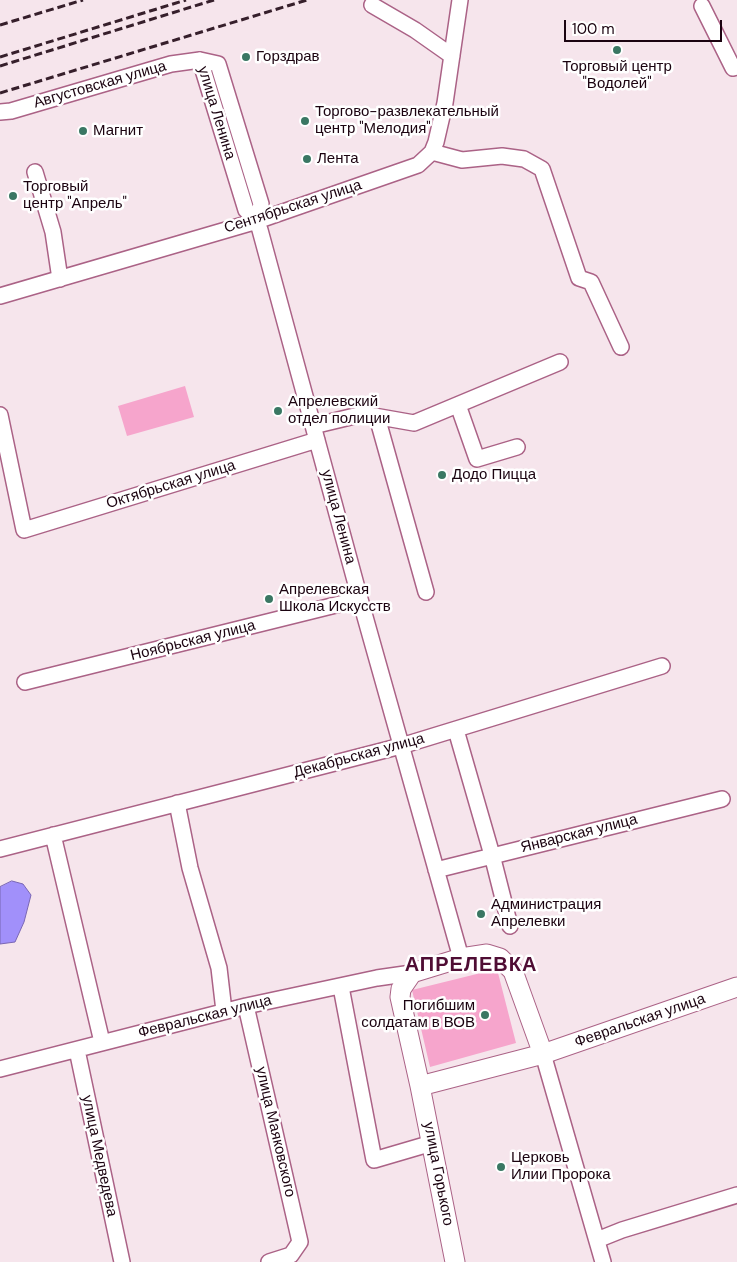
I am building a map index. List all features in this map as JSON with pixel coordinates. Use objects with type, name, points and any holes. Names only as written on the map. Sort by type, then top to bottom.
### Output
[{"type":"main road","points":[[412,973],[461,958],[487,954],[500,958],[513,971],[543,1054]]},
{"type":"main road","name":"улица Горького","points":[[412,973],[400,989],[400,997],[432,1142],[455,1262]]},
{"type":"main road","name":"Февральская улица","points":[[420,1086],[543,1054],[737,987]]},
{"type":"street","points":[[460,0],[445,104],[432,152],[462,160],[502,156],[524,160],[542,169],[580,278],[591,282],[621,346]]},
{"type":"street","points":[[372,5],[415,30],[452,56]]},
{"type":"street","points":[[702,6],[733,68],[737,67]]},
{"type":"street","name":"Августовская улица","points":[[0,112],[11,111],[171,64],[200,60]]},
{"type":"street","name":"улица Ленина","points":[[200,60],[246,210],[257,221],[360,599],[461,958]]},
{"type":"street","name":"Сентябрьская улица","points":[[0,296],[257,221],[418,165],[432,152]]},
{"type":"street","points":[[35,172],[53,232],[60,278]]},
{"type":"street","name":"Октябрьская улица","points":[[0,416],[24,530],[315,433],[363,414],[414,423],[560,362]]},
{"type":"street","points":[[458,405],[477,459],[517,448]]},
{"type":"street","points":[[377,416],[426,592]]},
{"type":"street","name":"Ноябрьская улица","points":[[25,682],[360,599]]},
{"type":"street","name":"Декабрьская улица","points":[[0,849],[401,746],[662,666]]},
{"type":"street","points":[[456,730],[510,926]]},
{"type":"street","name":"Январская улица","points":[[436,870],[722,799]]},
{"type":"street","points":[[177,803],[190,868],[219,968],[224,1011]]},
{"type":"street","points":[[53,834],[102,1042]]},
{"type":"street","name":"Февральская улица","points":[[0,1069],[224,1011],[377,978],[412,973]]},
{"type":"street","points":[[341,987],[374,1160],[432,1142]]},
{"type":"street","name":"улица Маяковского","points":[[246,1006],[300,1242],[291,1255],[269,1262]]},
{"type":"street","name":"улица Медведева","points":[[77,1050],[122,1262]]},
{"type":"street","points":[[543,1054],[603,1262]]},
{"type":"street","points":[[597,1240],[622,1230],[737,1195]]},
{"type":"shaded area","points":[[185,386],[194,417],[127,436],[118,406]]},
{"type":"shaded area","points":[[12,881],[23,884],[31,895],[24,922],[15,942],[0,944],[0,887]]},
{"type":"shaded area","points":[[497,969],[516,1043],[430,1067],[412,990]]},
{"type":"railway","points":[[0,25],[83,0]]},
{"type":"railway","points":[[0,57],[186,0]]},
{"type":"railway","points":[[0,66],[214,0]]},
{"type":"railway","points":[[0,93],[307,0]]},
{"type":"place","name":"Торговый центр \"Водолей\"","points":[[617,50]]},
{"type":"place","name":"Горздрав","points":[[246,57]]},
{"type":"place","name":"Торгово-развлекательный центр \"Мелодия\"","points":[[305,121]]},
{"type":"place","name":"Магнит","points":[[83,131]]},
{"type":"place","name":"Лента","points":[[307,159]]},
{"type":"place","name":"Торговый центр \"Апрель\"","points":[[13,196]]},
{"type":"place","name":"Апрелевский отдел полиции","points":[[278,411]]},
{"type":"place","name":"Додо Пицца","points":[[442,475]]},
{"type":"place","name":"Апрелевская Школа Искусств","points":[[269,599]]},
{"type":"place","name":"Администрация Апрелевки","points":[[481,914]]},
{"type":"place","name":"Погибшим солдатам в ВОВ","points":[[485,1015]]},
{"type":"place","name":"Церковь Илии Пророка","points":[[501,1167]]},
{"type":"district","name":"АПРЕЛЕВКА","points":[[471,966]]}]
